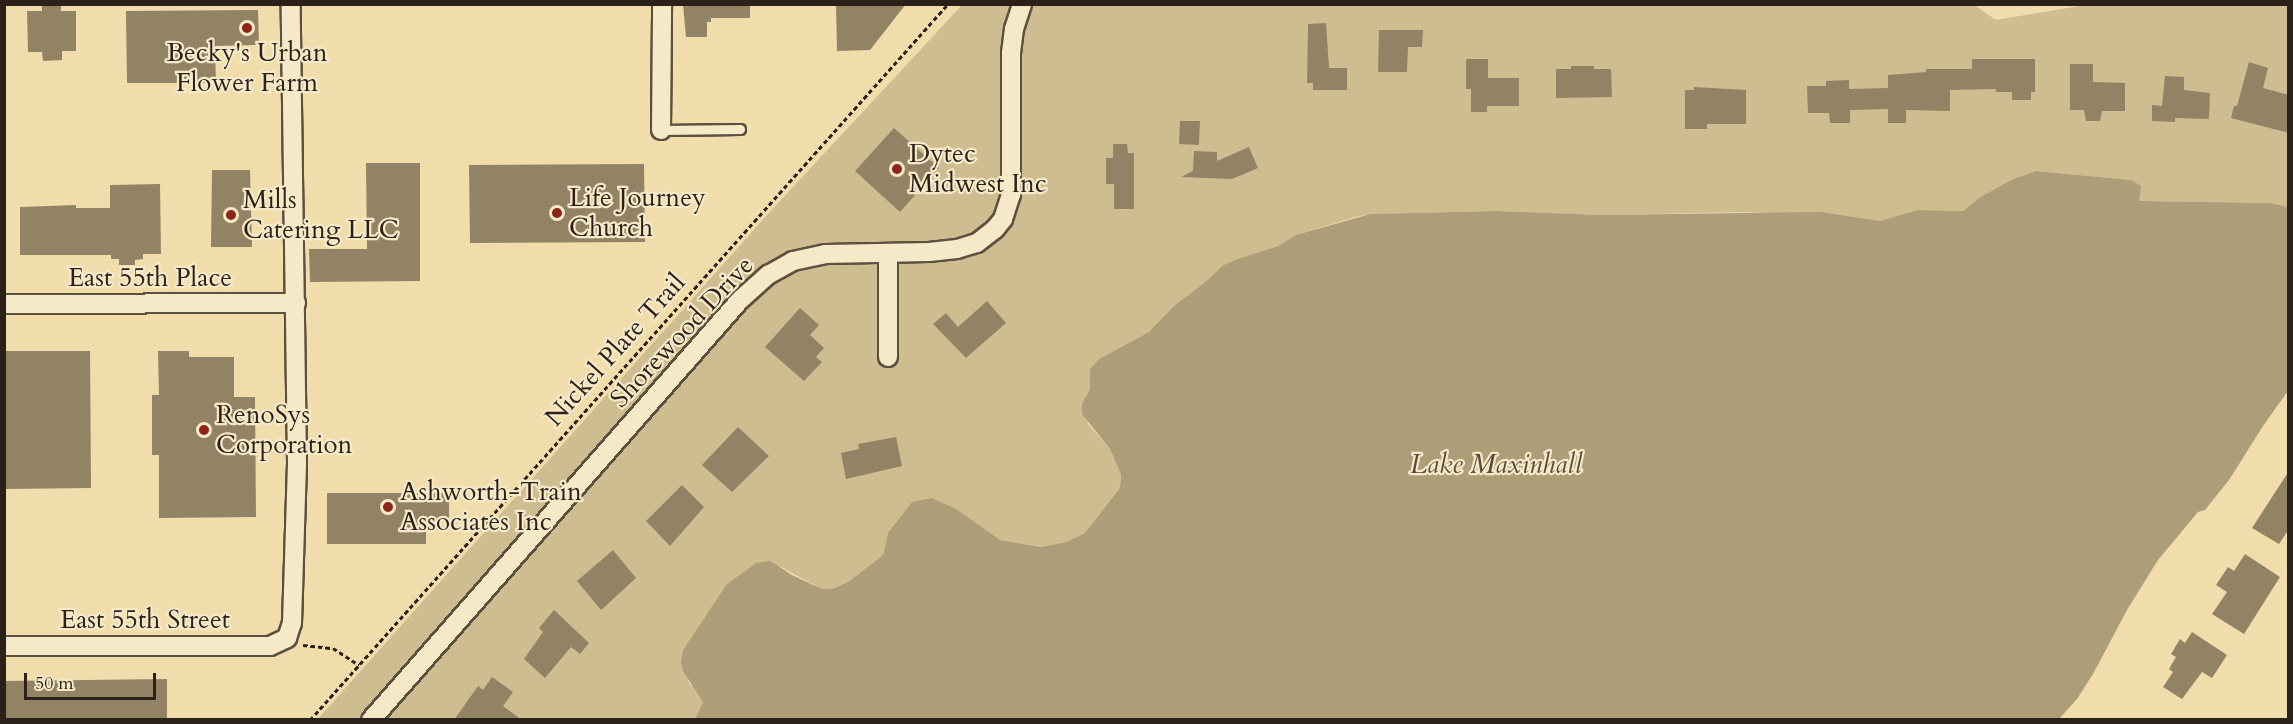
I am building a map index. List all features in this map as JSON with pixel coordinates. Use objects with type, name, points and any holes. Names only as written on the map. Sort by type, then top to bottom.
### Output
[{"type":"street","points":[[281,643],[292,623],[297,474],[291,4]]},
{"type":"street","points":[[661,130],[662,4]]},
{"type":"street","name":"Shorewood Drive","points":[[371,720],[755,286],[780,266],[809,257],[864,252],[888,254],[942,251],[967,246],[988,236],[1003,219],[1011,195],[1012,42],[1022,4]]},
{"type":"street","points":[[888,254],[888,357]]},
{"type":"street","name":"East 55th Place","points":[[4,304],[296,303]]},
{"type":"street","name":"East 55th Street","points":[[4,646],[281,643]]},
{"type":"lane","points":[[661,130],[740,129]]},
{"type":"path","name":"Nickel Plate Trail","points":[[310,720],[948,4]]},
{"type":"path","points":[[281,643],[323,646],[347,656],[359,665]]},
{"type":"shaded area","points":[[1973,4],[1996,20],[2085,5],[2288,5],[2288,207],[2271,203],[2138,201],[2131,180],[2036,171],[2013,179],[1980,197],[1963,211],[1917,210],[1880,221],[1822,212],[1602,215],[1496,211],[1370,214],[1355,217],[1296,235],[1278,246],[1237,259],[1189,294],[1149,332],[1099,359],[1090,369],[1090,389],[1086,397],[1088,424],[1110,449],[1121,475],[1120,486],[1085,533],[1066,542],[1041,547],[1000,540],[988,533],[888,533],[883,555],[848,582],[832,589],[822,589],[781,567],[726,585],[683,650],[689,683],[699,692],[703,702],[695,719],[317,720],[767,215],[962,5]]},
{"type":"water","name":"Lake Maxinhall","points":[[2036,171],[2131,180],[2141,186],[2139,201],[2271,203],[2288,207],[2288,391],[2229,480],[2205,510],[2198,512],[2158,560],[2127,610],[2093,674],[2077,699],[2059,719],[695,719],[703,702],[683,671],[681,663],[683,650],[726,585],[756,563],[770,561],[792,575],[822,589],[832,589],[848,582],[883,555],[888,533],[912,502],[932,498],[956,509],[1000,540],[1041,547],[1066,542],[1085,533],[1120,487],[1121,475],[1110,449],[1082,414],[1082,404],[1090,389],[1090,369],[1099,359],[1149,332],[1174,306],[1222,266],[1237,259],[1278,246],[1296,235],[1370,214],[1496,211],[1602,215],[1822,212],[1880,221],[1917,210],[1963,211],[1980,197],[2013,179]]},
{"type":"building","points":[[683,4],[750,4],[750,18],[711,18],[711,22],[707,22],[707,37],[686,37]]},
{"type":"building","points":[[836,4],[906,4],[870,50],[837,51]]},
{"type":"building","points":[[42,5],[61,5],[61,11],[76,11],[76,51],[62,51],[62,60],[43,61],[42,52],[28,52],[27,11],[42,11]]},
{"type":"building","points":[[258,10],[259,45],[215,46],[216,83],[127,83],[126,11]]},
{"type":"building","points":[[1326,23],[1329,68],[1347,68],[1347,90],[1313,90],[1313,83],[1307,83],[1308,24]]},
{"type":"building","points":[[1379,30],[1423,30],[1422,47],[1408,47],[1407,72],[1378,72]]},
{"type":"building","points":[[1466,59],[1488,59],[1488,78],[1519,78],[1519,106],[1487,106],[1487,112],[1471,112],[1471,89],[1466,89]]},
{"type":"building","points":[[1972,59],[2035,59],[2035,92],[2031,92],[2031,100],[2012,100],[2012,92],[1996,92],[1996,89],[1950,90],[1950,111],[1906,110],[1906,123],[1888,123],[1888,109],[1850,110],[1850,123],[1830,123],[1829,113],[1808,113],[1807,86],[1826,86],[1826,81],[1849,80],[1849,89],[1888,88],[1888,75],[1926,72],[1926,69],[1972,69]]},
{"type":"building","points":[[2249,62],[2268,68],[2263,88],[2289,95],[2289,133],[2231,118],[2234,106],[2237,106]]},
{"type":"building","points":[[2070,64],[2093,64],[2093,82],[2125,83],[2125,111],[2102,111],[2100,121],[2086,121],[2084,110],[2070,110]]},
{"type":"building","points":[[1571,66],[1611,69],[1612,97],[1556,98],[1556,69],[1571,69]]},
{"type":"building","points":[[2165,76],[2184,77],[2184,90],[2210,93],[2209,119],[2175,118],[2175,122],[2152,121],[2152,105],[2162,106]]},
{"type":"building","points":[[1694,87],[1746,90],[1746,124],[1707,124],[1707,129],[1685,129],[1685,90],[1694,90]]},
{"type":"building","points":[[1180,121],[1200,121],[1199,145],[1179,144]]},
{"type":"building","name":"Dytec Midwest Inc","points":[[894,128],[939,168],[900,212],[855,171]]},
{"type":"building","points":[[1113,144],[1127,144],[1128,153],[1134,153],[1134,209],[1114,209],[1114,184],[1106,184],[1106,158],[1113,158]]},
{"type":"building","points":[[1249,147],[1258,168],[1232,179],[1181,177],[1193,171],[1194,151],[1217,152],[1217,161]]},
{"type":"building","points":[[366,163],[420,163],[420,281],[310,282],[309,249],[367,249]]},
{"type":"building","name":"Life Journey Church","points":[[644,164],[645,242],[470,243],[469,165]]},
{"type":"building","name":"Mills Catering LLC","points":[[212,170],[250,170],[252,247],[211,247]]},
{"type":"building","points":[[160,184],[161,254],[143,254],[143,259],[135,260],[135,265],[119,265],[119,259],[111,259],[111,255],[20,255],[20,207],[76,205],[76,208],[110,208],[110,185]]},
{"type":"building","points":[[987,301],[1006,323],[966,358],[933,324],[946,313],[958,327]]},
{"type":"building","points":[[800,308],[819,325],[810,335],[824,348],[816,357],[822,362],[804,381],[765,347]]},
{"type":"building","points":[[4,351],[90,351],[91,488],[4,489]]},
{"type":"building","name":"RenoSys Corporation","points":[[158,351],[189,351],[189,357],[234,357],[234,397],[255,397],[256,517],[159,518],[159,455],[152,455],[152,395],[159,395]]},
{"type":"building","points":[[738,427],[769,456],[732,492],[702,465]]},
{"type":"building","points":[[896,437],[902,466],[846,479],[841,453],[859,449],[858,444]]},
{"type":"building","points":[[2289,471],[2289,529],[2279,544],[2252,528]]},
{"type":"building","points":[[682,485],[704,507],[670,546],[646,521]]},
{"type":"building","name":"Ashworth-Train Associates Inc","points":[[327,493],[449,493],[449,521],[426,521],[426,544],[327,544]]},
{"type":"building","points":[[613,550],[636,578],[601,610],[577,581]]},
{"type":"building","points":[[2245,554],[2280,577],[2244,634],[2212,614],[2227,592],[2216,585],[2228,567],[2234,571]]},
{"type":"building","points":[[554,610],[589,643],[580,654],[571,647],[545,678],[524,659],[543,632],[539,628]]},
{"type":"building","points":[[2192,632],[2227,655],[2212,678],[2202,672],[2182,699],[2163,687],[2173,672],[2169,669],[2176,657],[2171,654],[2180,639],[2185,643]]},
{"type":"building","points":[[492,677],[513,692],[503,706],[522,720],[454,720],[478,686],[483,690]]},
{"type":"building","points":[[167,679],[167,720],[4,720],[4,681]]},
{"type":"place","name":"Becky's Urban Flower Farm","points":[[247,28]]},
{"type":"place","name":"Dytec Midwest Inc","points":[[897,169]]},
{"type":"place","name":"Life Journey Church","points":[[557,213]]},
{"type":"place","name":"Mills Catering LLC","points":[[231,215]]},
{"type":"place","name":"RenoSys Corporation","points":[[204,430]]},
{"type":"place","name":"Ashworth-Train Associates Inc","points":[[388,507]]}]
